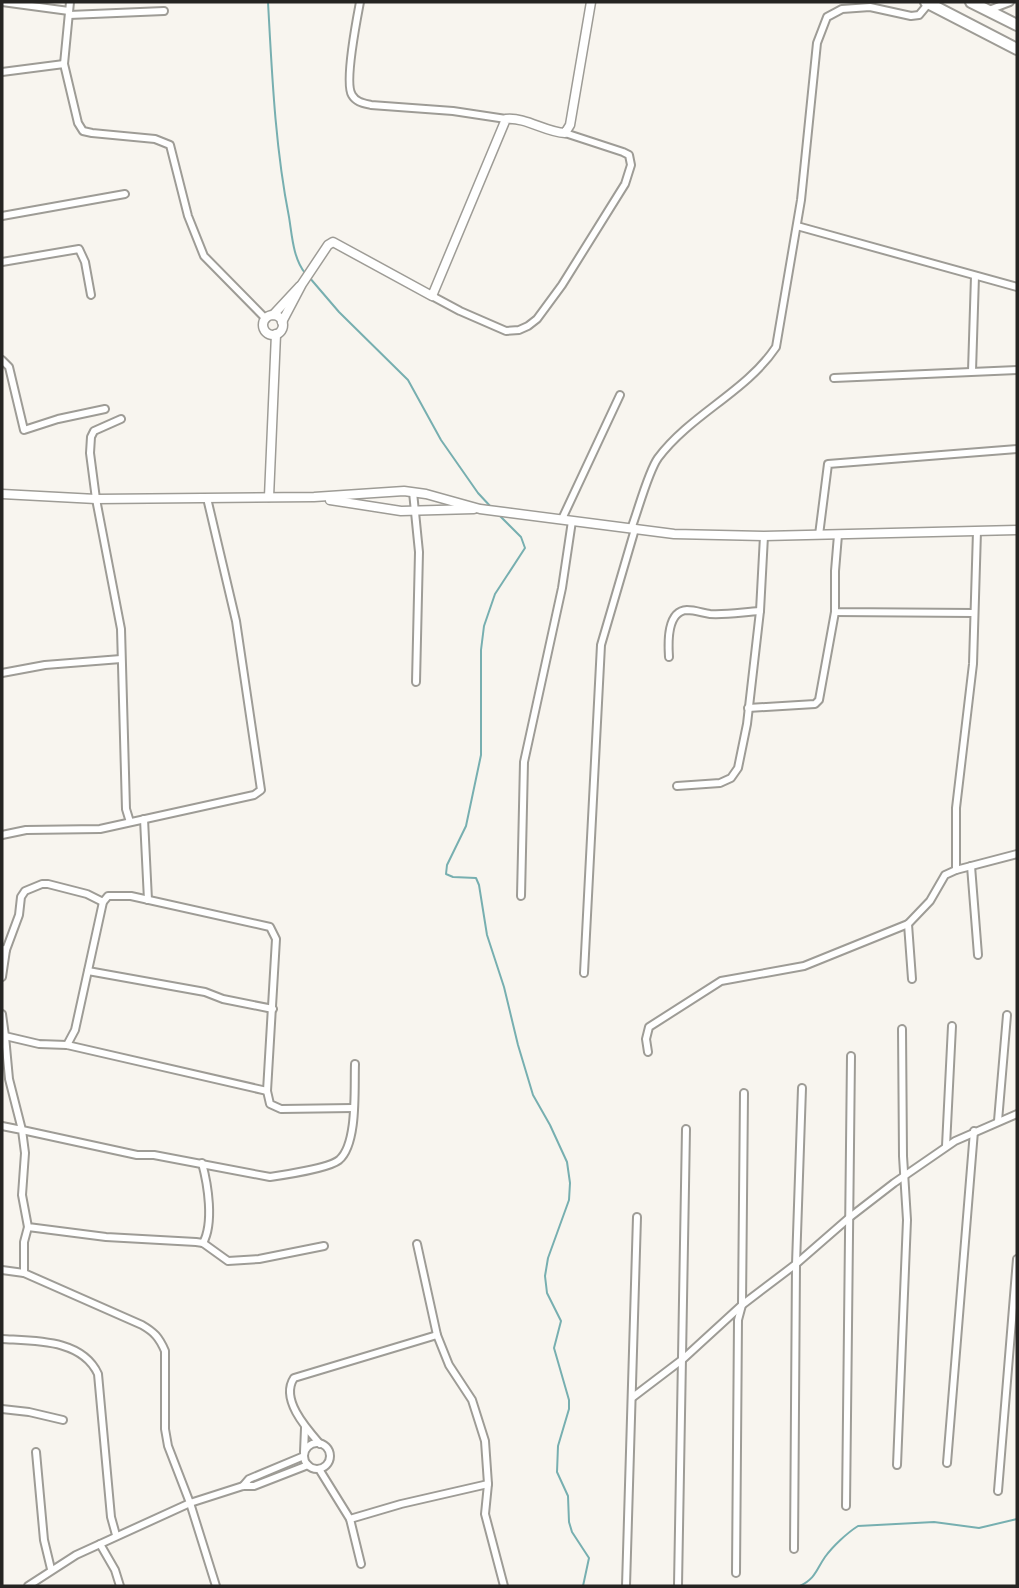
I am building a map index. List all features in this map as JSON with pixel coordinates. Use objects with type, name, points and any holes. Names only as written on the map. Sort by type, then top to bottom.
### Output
[{"type":"highway","points":[[928,2],[1017,48]]},
{"type":"highway","points":[[971,2],[1017,25]]},
{"type":"street","points":[[2,2],[69,13],[164,11]]},
{"type":"street","points":[[70,2],[64,64],[73,109],[83,131],[155,139],[170,145],[188,216],[204,256],[270,317],[282,322]]},
{"type":"street","points":[[302,284],[264,324],[265,330],[270,334],[281,331],[282,322],[302,284],[328,245],[333,242],[460,311],[506,331],[519,330],[537,318],[562,285],[625,184],[632,165],[629,155],[623,152],[516,119],[359,102],[352,97],[349,90],[360,2]]},
{"type":"street","points":[[565,133],[574,105],[591,2]]},
{"type":"street","points":[[584,973],[601,645],[633,529],[657,459],[689,426],[766,362],[776,347],[797,226],[817,43],[827,18],[842,9],[870,7],[911,16],[919,15],[928,2]]},
{"type":"street","points":[[988,11],[1010,2]]},
{"type":"street","points":[[2,72],[64,64]]},
{"type":"street","points":[[432,296],[506,119]]},
{"type":"street","points":[[2,216],[125,194]]},
{"type":"street","points":[[797,226],[1017,287]]},
{"type":"street","points":[[2,262],[79,249],[85,262],[92,295]]},
{"type":"street","points":[[972,371],[975,276]]},
{"type":"street","points":[[269,497],[276,334]]},
{"type":"street","points":[[2,360],[10,374],[24,430],[104,409]]},
{"type":"street","points":[[834,378],[1017,370]]},
{"type":"street","points":[[562,519],[620,395]]},
{"type":"street","points":[[121,419],[94,431],[91,437],[96,499],[121,629],[126,809],[130,822]]},
{"type":"street","points":[[819,535],[828,464],[1017,449]]},
{"type":"street","points":[[2,495],[96,499],[314,497],[413,492],[480,509],[686,534],[764,537],[1017,530]]},
{"type":"street","points":[[413,492],[419,589],[416,682]]},
{"type":"street","points":[[314,497],[384,510],[415,512],[480,509]]},
{"type":"street","points":[[2,835],[26,830],[100,829],[254,795],[261,790],[236,621],[207,498]]},
{"type":"street","points":[[521,897],[524,762],[562,588],[572,521]]},
{"type":"street","points":[[956,870],[956,808],[973,663],[977,531]]},
{"type":"street","points":[[748,708],[815,704],[819,700],[835,612],[838,535]]},
{"type":"street","points":[[677,786],[720,783],[731,778],[738,768],[760,611],[764,537]]},
{"type":"street","points":[[669,657],[668,642],[673,620],[678,613],[687,610],[729,614],[760,611]]},
{"type":"street","points":[[835,612],[974,613]]},
{"type":"street","points":[[2,673],[45,665],[121,659]]},
{"type":"street","points":[[144,819],[148,900]]},
{"type":"street","points":[[648,1052],[646,1039],[649,1027],[721,981],[804,966],[908,924],[930,901],[945,875],[1017,854]]},
{"type":"street","points":[[971,866],[978,955]]},
{"type":"street","points":[[2,977],[4,949],[19,915],[21,897],[25,891],[48,884],[88,894],[103,902]]},
{"type":"street","points":[[67,1045],[75,1030],[103,902],[108,896],[118,894],[148,900],[270,928],[276,939],[267,1091],[270,1104],[281,1109],[353,1108]]},
{"type":"street","points":[[908,924],[912,979]]},
{"type":"street","points":[[88,971],[205,992],[223,999],[273,1009]]},
{"type":"street","points":[[2,1014],[5,1079],[22,1130],[25,1153],[22,1195],[28,1227],[24,1242],[24,1273]]},
{"type":"street","points":[[998,1121],[1007,1015]]},
{"type":"street","points":[[946,1146],[952,1026]]},
{"type":"street","points":[[897,1465],[907,1220],[902,1030]]},
{"type":"street","points":[[5,1036],[39,1044],[67,1045],[267,1091]]},
{"type":"street","points":[[846,1506],[851,1056]]},
{"type":"street","points":[[2,1126],[136,1155],[155,1155],[270,1177],[287,1175],[330,1164],[338,1160],[348,1147],[355,1064]]},
{"type":"street","points":[[794,1549],[796,1264],[802,1088]]},
{"type":"street","points":[[736,1573],[738,1320],[742,1305],[744,1093]]},
{"type":"street","points":[[633,1396],[683,1359],[742,1305],[904,1175],[946,1146],[974,1131],[1017,1114]]},
{"type":"street","points":[[678,1586],[686,1129]]},
{"type":"street","points":[[947,1463],[974,1131]]},
{"type":"street","points":[[202,1163],[208,1184],[209,1230],[204,1243]]},
{"type":"street","points":[[626,1586],[637,1217]]},
{"type":"street","points":[[28,1227],[106,1237],[204,1243],[228,1261],[324,1246]]},
{"type":"street","points":[[417,1244],[436,1335],[449,1365],[475,1407],[485,1441],[488,1484],[485,1514],[504,1586]]},
{"type":"street","points":[[998,1491],[1017,1259]]},
{"type":"street","points":[[2,1270],[24,1273],[142,1325],[160,1339],[164,1351],[167,1446],[190,1503],[216,1586]]},
{"type":"street","points":[[328,1481],[328,1451],[304,1426],[291,1400],[289,1387],[294,1378],[436,1335]]},
{"type":"street","points":[[2,1339],[51,1343],[74,1350],[93,1364],[98,1374],[111,1517],[116,1535]]},
{"type":"street","points":[[2,1409],[63,1420]]},
{"type":"street","points":[[304,1426],[304,1454],[308,1465]]},
{"type":"street","points":[[243,1486],[249,1479],[304,1454],[312,1444],[320,1444]]},
{"type":"street","points":[[36,1452],[44,1540],[51,1569]]},
{"type":"street","points":[[318,1469],[328,1462]]},
{"type":"street","points":[[28,1586],[51,1569],[116,1535],[190,1503],[243,1486],[254,1486],[308,1465],[318,1469],[328,1481],[350,1519],[361,1564]]},
{"type":"street","points":[[350,1519],[488,1484]]},
{"type":"street","points":[[100,1544],[115,1570],[120,1586]]},
{"type":"waterway","points":[[268,2],[280,164],[294,246],[305,273]]},
{"type":"waterway","points":[[309,277],[339,312],[408,380],[441,440],[491,507]]},
{"type":"waterway","points":[[500,516],[521,537],[525,548],[495,594],[484,626],[481,650],[481,755],[466,826],[447,865],[446,874],[476,878],[479,885],[487,935],[533,1095],[567,1162],[569,1200],[548,1258],[545,1276],[547,1293],[561,1321],[554,1348],[569,1400],[558,1446],[557,1472],[568,1496],[572,1532],[589,1558],[583,1586]]},
{"type":"waterway","points":[[800,1586],[813,1577],[836,1544],[858,1526],[934,1522],[979,1528],[1017,1519]]}]
